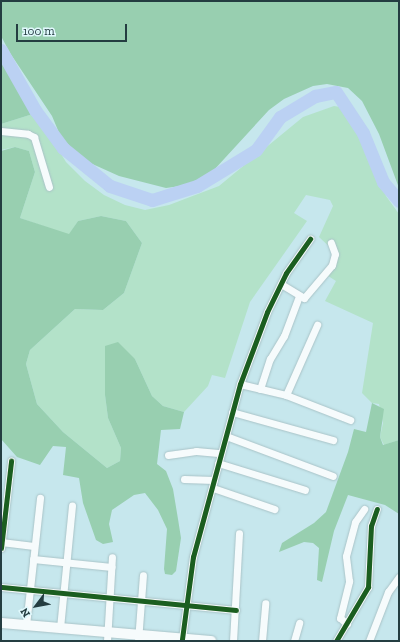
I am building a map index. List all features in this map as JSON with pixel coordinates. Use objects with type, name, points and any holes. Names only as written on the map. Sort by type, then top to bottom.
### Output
[{"type":"street","points":[[1,131],[28,134],[34,138],[49,187]]},
{"type":"street","points":[[182,639],[193,557],[213,488],[218,463],[240,384],[267,312],[281,284],[310,239]]},
{"type":"street","points":[[281,284],[304,298],[332,265],[335,254],[331,243]]},
{"type":"street","points":[[260,389],[270,359],[284,336],[299,296]]},
{"type":"street","points":[[286,396],[317,325]]},
{"type":"street","points":[[240,384],[286,396],[350,420]]},
{"type":"street","points":[[232,412],[333,440]]},
{"type":"street","points":[[226,436],[333,476]]},
{"type":"street","points":[[168,455],[196,451],[221,453]]},
{"type":"street","points":[[12,461],[1,544],[34,546]]},
{"type":"street","points":[[218,463],[305,490]]},
{"type":"street","points":[[184,479],[214,480]]},
{"type":"street","points":[[213,488],[274,508]]},
{"type":"street","points":[[26,625],[40,498]]},
{"type":"street","points":[[60,628],[72,506]]},
{"type":"street","points":[[347,624],[340,618],[349,580],[346,556],[355,522],[364,509]]},
{"type":"street","points":[[336,641],[368,587],[371,526],[377,509]]},
{"type":"street","points":[[233,641],[236,610],[239,532]]},
{"type":"street","points":[[107,637],[112,557]]},
{"type":"street","points":[[33,559],[67,561],[112,567]]},
{"type":"street","points":[[138,638],[143,575]]},
{"type":"street","points":[[369,641],[388,592],[399,577]]},
{"type":"street","points":[[1,587],[63,595],[236,610]]},
{"type":"street","points":[[262,641],[265,604]]},
{"type":"street","points":[[1,623],[60,628],[107,637],[211,641]]},
{"type":"street","points":[[294,641],[299,623]]},
{"type":"green space","points":[[1,1],[399,1],[399,188],[379,134],[362,101],[348,88],[327,84],[313,86],[284,99],[269,110],[202,183],[166,188],[119,176],[88,162],[75,155],[60,135],[52,116],[10,53],[1,36]]},
{"type":"green space","points":[[1,57],[36,113],[1,124]]},
{"type":"green space","points":[[334,106],[346,108],[373,162],[386,196],[399,214],[399,440],[384,445],[380,437],[383,423],[379,404],[372,403],[362,393],[373,323],[325,301],[336,281],[325,274],[337,254],[319,237],[333,206],[330,200],[306,195],[294,213],[307,221],[250,302],[225,378],[212,375],[208,386],[184,412],[163,406],[152,396],[135,359],[105,346],[105,395],[108,418],[121,448],[120,461],[107,468],[63,432],[37,404],[26,364],[30,350],[75,309],[103,310],[124,293],[142,243],[126,221],[101,216],[78,221],[69,235],[20,218],[35,172],[29,151],[15,147],[1,150],[1,124],[36,113],[66,162],[85,181],[104,195],[125,205],[145,210],[169,205],[219,186],[303,117]]},
{"type":"green space","points":[[15,147],[29,151],[35,172],[20,218],[69,234],[78,221],[101,216],[126,221],[142,243],[124,293],[103,310],[75,309],[30,350],[26,364],[37,404],[63,432],[107,468],[120,461],[121,448],[108,418],[105,395],[105,346],[118,342],[135,359],[152,396],[163,406],[184,412],[180,429],[161,430],[157,464],[166,471],[173,489],[181,538],[176,571],[172,575],[165,574],[164,569],[167,529],[158,510],[145,493],[134,495],[112,510],[109,524],[113,542],[103,544],[96,540],[83,503],[79,478],[63,475],[66,447],[53,446],[40,465],[17,457],[1,439],[1,151]]},
{"type":"green space","points":[[372,403],[384,409],[380,437],[383,445],[399,440],[399,514],[385,505],[348,495],[334,531],[322,582],[317,580],[319,548],[313,543],[304,542],[279,552],[282,543],[314,523],[326,512],[348,452],[354,429],[366,432]]},
{"type":"waterway","points":[[1,50],[35,110],[63,148],[110,186],[152,200],[197,186],[256,150],[280,117],[315,96],[336,92],[363,133],[383,182],[399,201]]},
{"type":"cycle path","points":[[182,639],[193,557],[240,384],[267,312],[286,273],[310,239]]},
{"type":"cycle path","points":[[1,548],[11,461]]},
{"type":"cycle path","points":[[336,641],[368,587],[371,526],[377,509]]},
{"type":"cycle path","points":[[1,587],[236,610]]}]
